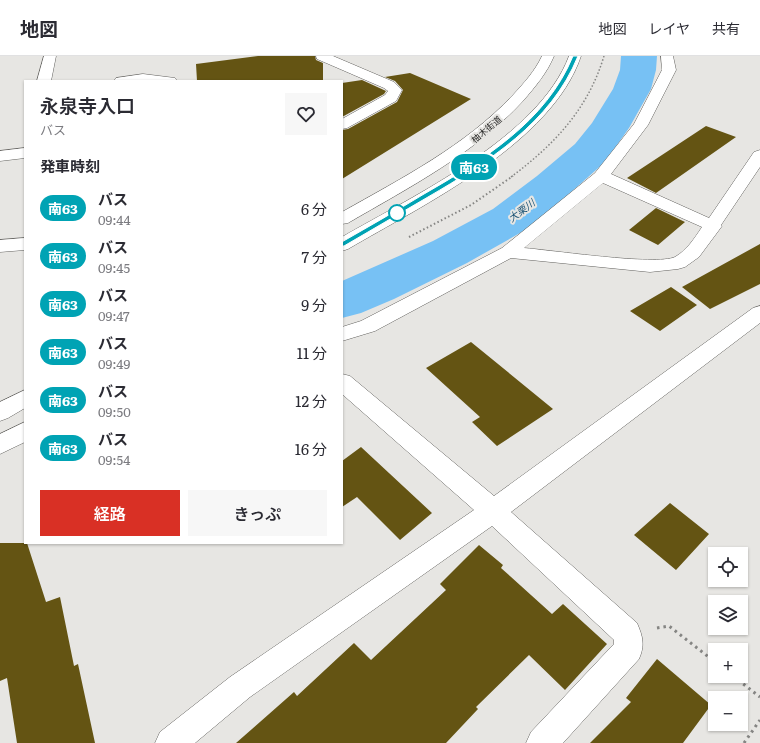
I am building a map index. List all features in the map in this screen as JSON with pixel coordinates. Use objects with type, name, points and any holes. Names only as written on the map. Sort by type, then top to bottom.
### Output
[{"type":"street","points":[[44,80],[50,56]]},
{"type":"street","points":[[322,56],[389,85],[395,90],[391,98],[343,124]]},
{"type":"street","name":"柚木街道","points":[[343,217],[438,164],[494,124],[531,84],[548,56]]},
{"type":"street","points":[[343,244],[472,169],[510,141],[539,114],[558,90],[570,69],[575,56]]},
{"type":"street","points":[[343,334],[368,326],[508,252],[601,176],[642,125],[669,70],[667,56]]},
{"type":"street","points":[[128,80],[143,78],[161,80]]},
{"type":"street","points":[[0,156],[24,153]]},
{"type":"street","points":[[508,252],[650,266],[678,263],[693,253],[713,226],[760,155]]},
{"type":"street","points":[[601,176],[713,226]]},
{"type":"street","points":[[0,246],[24,244]]},
{"type":"street","points":[[171,743],[240,688],[493,511],[760,313]]},
{"type":"street","points":[[343,383],[493,511],[627,633],[629,649],[542,743]]},
{"type":"street","points":[[0,412],[24,399]]},
{"type":"street","points":[[0,445],[24,432]]},
{"type":"path","points":[[627,633],[669,626],[708,657]]},
{"type":"path","points":[[743,683],[760,697]]},
{"type":"path","points":[[744,743],[760,720]]},
{"type":"building","points":[[258,56],[315,56],[316,60],[323,63],[323,80],[197,80],[196,64]]},
{"type":"building","points":[[410,73],[471,99],[343,178],[343,130],[348,129],[397,102],[403,90],[395,81],[385,77]]},
{"type":"building","points":[[362,80],[386,91],[384,94],[343,116],[343,83]]},
{"type":"building","points":[[706,126],[736,137],[656,193],[627,178]]},
{"type":"building","points":[[656,208],[685,222],[658,245],[629,230]]},
{"type":"building","points":[[760,244],[760,284],[710,309],[682,287]]},
{"type":"building","points":[[671,287],[697,305],[660,331],[630,311]]},
{"type":"building","points":[[471,342],[553,409],[497,446],[472,422],[480,417],[426,368]]},
{"type":"building","points":[[361,447],[432,513],[400,540],[357,497],[343,506],[343,460]]},
{"type":"building","points":[[670,503],[709,534],[676,570],[634,535]]},
{"type":"building","points":[[0,543],[24,543],[27,544],[46,602],[60,597],[74,666],[78,664],[95,743],[17,743],[7,678],[0,681]]},
{"type":"building","points":[[479,545],[503,565],[501,568],[552,614],[563,604],[607,644],[565,690],[529,655],[476,707],[478,709],[446,743],[236,743],[294,692],[297,696],[354,643],[371,660],[446,590],[440,584]]},
{"type":"building","points":[[657,659],[708,702],[708,709],[683,743],[590,743],[631,702],[626,698]]},
{"type":"waterway","name":"大栗川","points":[[343,300],[376,287],[450,252],[510,219],[553,185],[590,153],[609,128],[632,89],[638,70],[639,56]]},
{"type":"bus line","name":"南63","points":[[343,244],[472,169],[510,141],[539,114],[558,90],[570,69],[575,56]]}]
